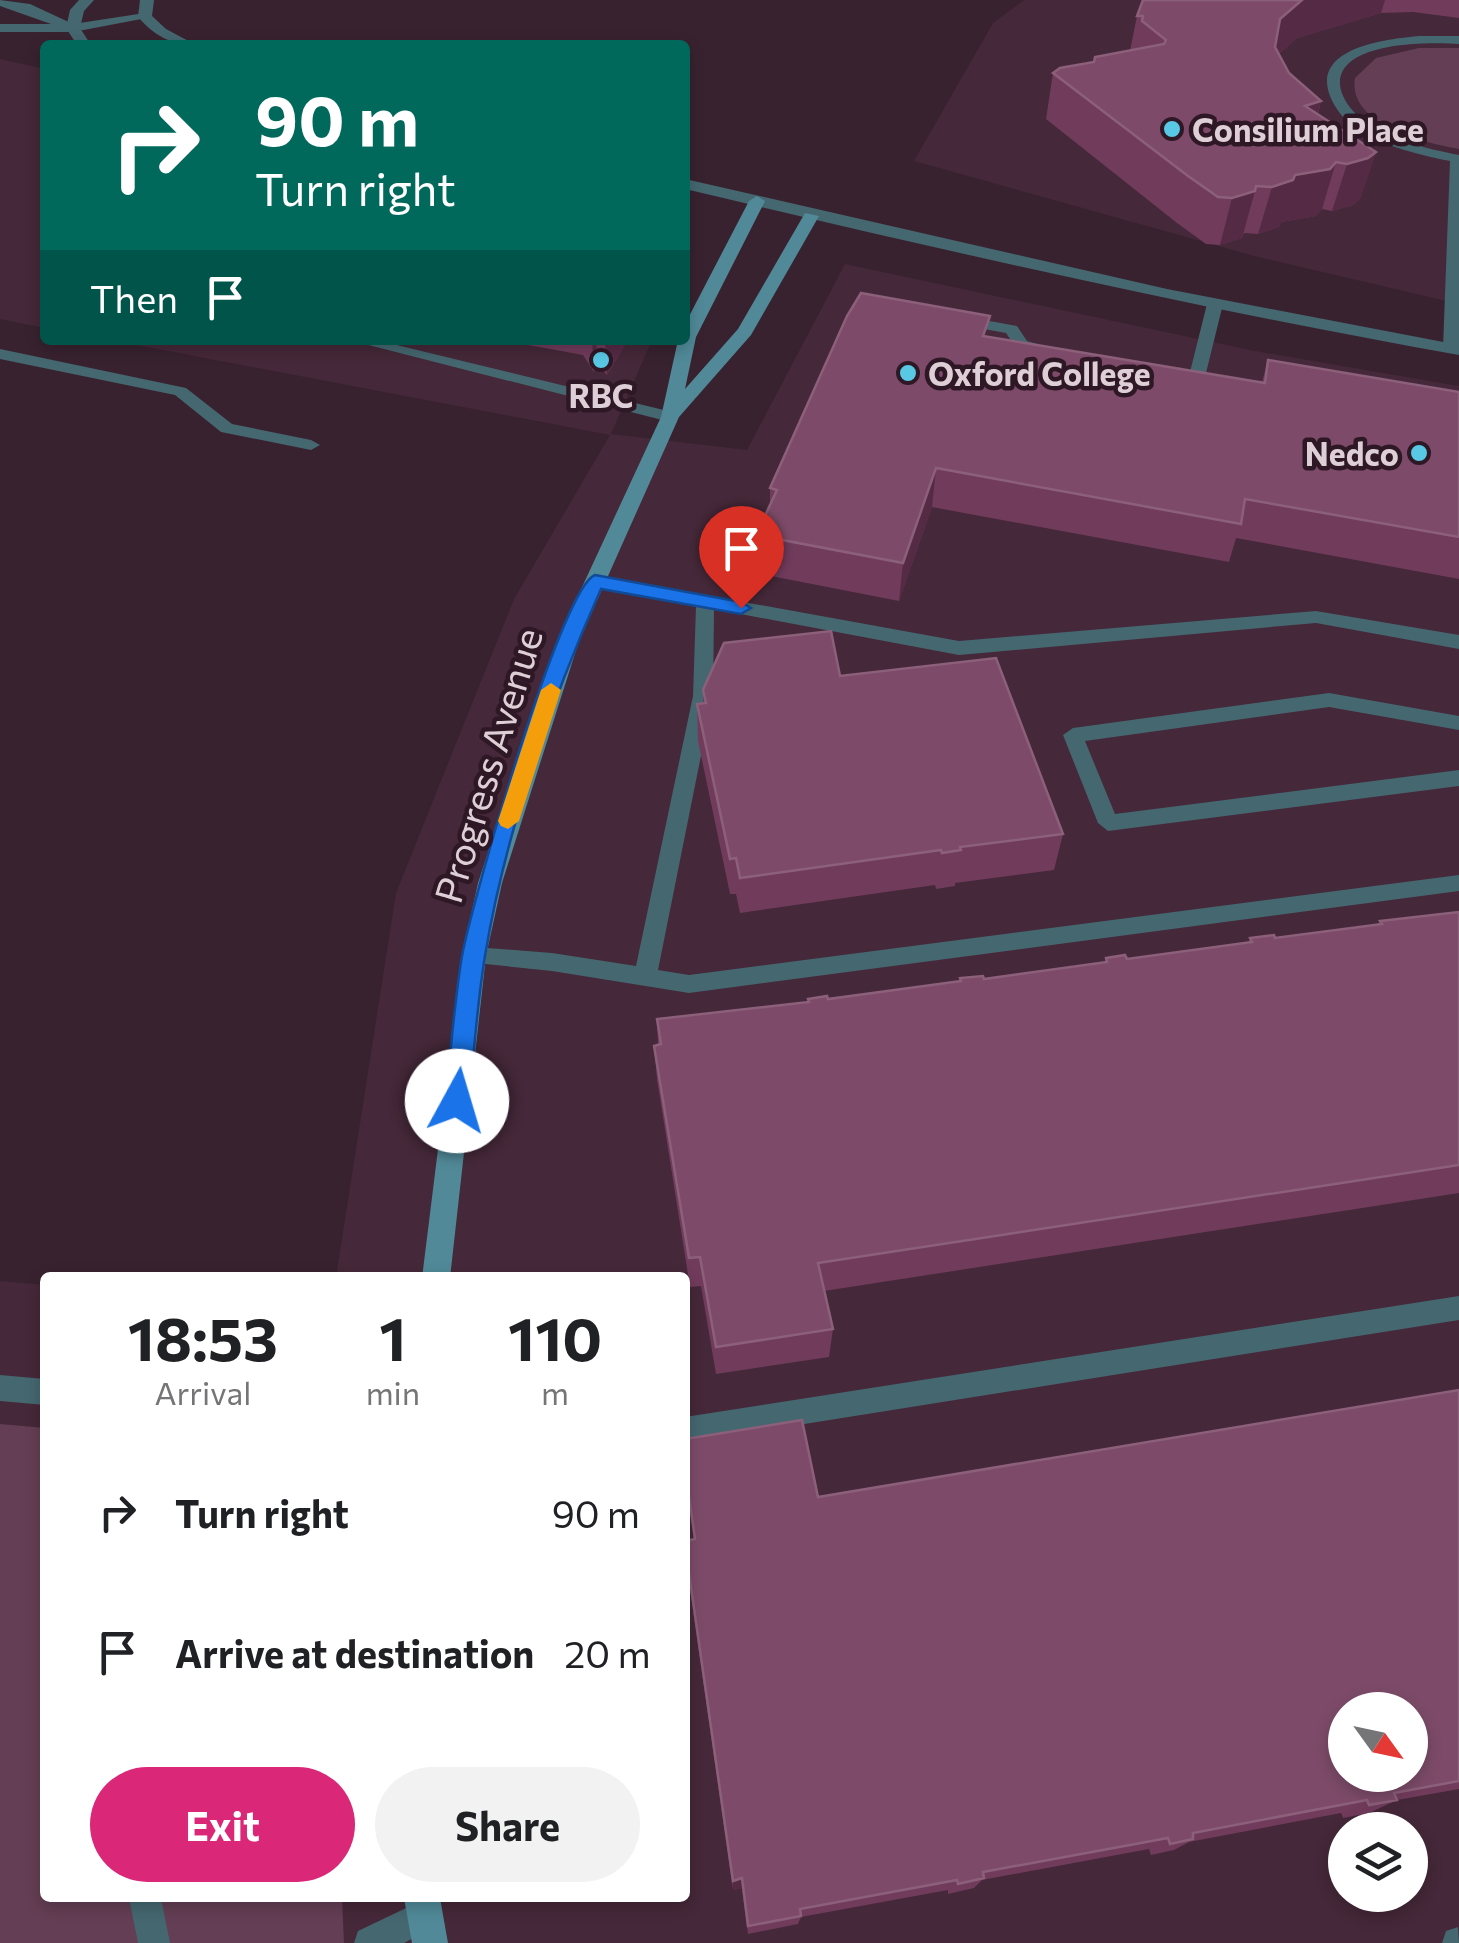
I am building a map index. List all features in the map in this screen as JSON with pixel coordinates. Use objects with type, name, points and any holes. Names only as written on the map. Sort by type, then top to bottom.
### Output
[{"type":"main road","name":"Progress Avenue","points":[[690,329],[757,201]]},
{"type":"main road","name":"Progress Avenue","points":[[670,416],[745,331],[811,216]]},
{"type":"main road","name":"Progress Avenue","points":[[437,1272],[474,956],[490,883],[528,755],[568,641],[670,416],[684,345]]},
{"type":"street","points":[[73,28],[77,10],[87,0]]},
{"type":"street","points":[[147,0],[146,17],[161,32],[178,40]]},
{"type":"street","points":[[0,2],[25,7],[73,28],[81,40]]},
{"type":"street","points":[[0,28],[73,28],[146,17]]},
{"type":"street","points":[[690,185],[811,216],[1216,304],[1455,349]]},
{"type":"lane","points":[[1455,349],[1458,159],[1386,138],[1343,110],[1332,89],[1334,75],[1348,58],[1377,45],[1414,39],[1459,40]]},
{"type":"lane","points":[[1196,376],[1216,304]]},
{"type":"lane","points":[[952,320],[1011,329],[1022,346],[1060,352]]},
{"type":"lane","points":[[377,345],[670,416]]},
{"type":"lane","points":[[0,354],[180,391],[226,428],[310,444]]},
{"type":"lane","points":[[1177,372],[1234,382]]},
{"type":"lane","points":[[595,581],[959,648],[1316,617],[1459,642]]},
{"type":"lane","points":[[646,978],[703,696],[705,602]]},
{"type":"lane","points":[[1459,724],[1329,700],[1073,735],[1108,822],[1459,778]]},
{"type":"lane","points":[[474,956],[552,962],[689,984],[1459,883]]},
{"type":"lane","points":[[690,1429],[1459,1308]]},
{"type":"lane","points":[[0,1388],[40,1392]]},
{"type":"lane","points":[[147,1902],[154,1943]]},
{"type":"lane","points":[[370,1943],[426,1919]]},
{"type":"shaded area","points":[[1024,0],[1459,0],[1459,304],[1254,256],[914,161],[993,23]]},
{"type":"shaded area","points":[[1419,48],[1459,48],[1459,149],[1391,129],[1363,108],[1356,94],[1355,78],[1376,58]]},
{"type":"shaded area","points":[[0,59],[40,68],[40,327],[0,319]]},
{"type":"shaded area","points":[[845,264],[1255,351],[1459,386],[1459,1943],[0,1943],[0,1281],[40,1285],[40,1902],[690,1902],[690,1272],[337,1272],[396,893],[514,599],[610,435],[136,345],[650,345],[611,434],[747,450]]},
{"type":"shaded area","points":[[0,1424],[40,1428],[40,1902],[342,1902],[344,1943],[0,1943]]},
{"type":"building","name":"Consilium Place","points":[[1143,0],[1302,0],[1280,19],[1275,47],[1289,73],[1321,101],[1305,106],[1376,152],[1347,164],[1336,162],[1330,169],[1295,175],[1293,180],[1272,187],[1256,186],[1255,191],[1232,198],[1218,197],[1053,73],[1060,68],[1094,62],[1095,57],[1164,44],[1166,40],[1142,21],[1143,16],[1137,16]]},
{"type":"building","points":[[861,293],[990,316],[983,336],[1265,383],[1268,360],[1459,392],[1459,537],[1245,499],[1241,524],[936,468],[903,563],[756,535],[777,490],[770,488]]},
{"type":"building","points":[[831,631],[840,676],[996,658],[1063,834],[740,878],[736,858],[730,859],[697,704],[706,703],[703,690],[724,643]]},
{"type":"building","points":[[1459,912],[1459,1165],[818,1263],[833,1329],[716,1347],[700,1257],[689,1258],[654,1046],[661,1044],[657,1019],[809,1002],[808,999],[827,996],[828,999],[961,981],[960,978],[984,979],[1107,962],[1106,958],[1125,955],[1127,959],[1252,942],[1250,938],[1275,938]]},
{"type":"building","points":[[1459,1390],[1459,1781],[1428,1787],[1428,1692],[1328,1692],[1328,1792],[1399,1792],[1394,1793],[1397,1800],[1369,1805],[1367,1800],[1193,1833],[1193,1839],[1170,1844],[1168,1838],[983,1872],[984,1878],[958,1884],[957,1880],[800,1909],[801,1916],[748,1926],[742,1878],[733,1881],[690,1580],[690,1540],[695,1539],[690,1504],[690,1438],[802,1420],[818,1497]]},
{"type":"slow traffic","points":[[508,821],[551,690]]},
{"type":"place","name":"Consilium Place","points":[[1172,129]]},
{"type":"place","name":"RBC","points":[[601,360]]},
{"type":"place","name":"Oxford College","points":[[908,373]]},
{"type":"place","name":"Nedco","points":[[1419,453]]},
{"type":"route","points":[[457,1101],[474,956],[490,883],[528,755],[568,641],[595,581],[741,608]]}]
